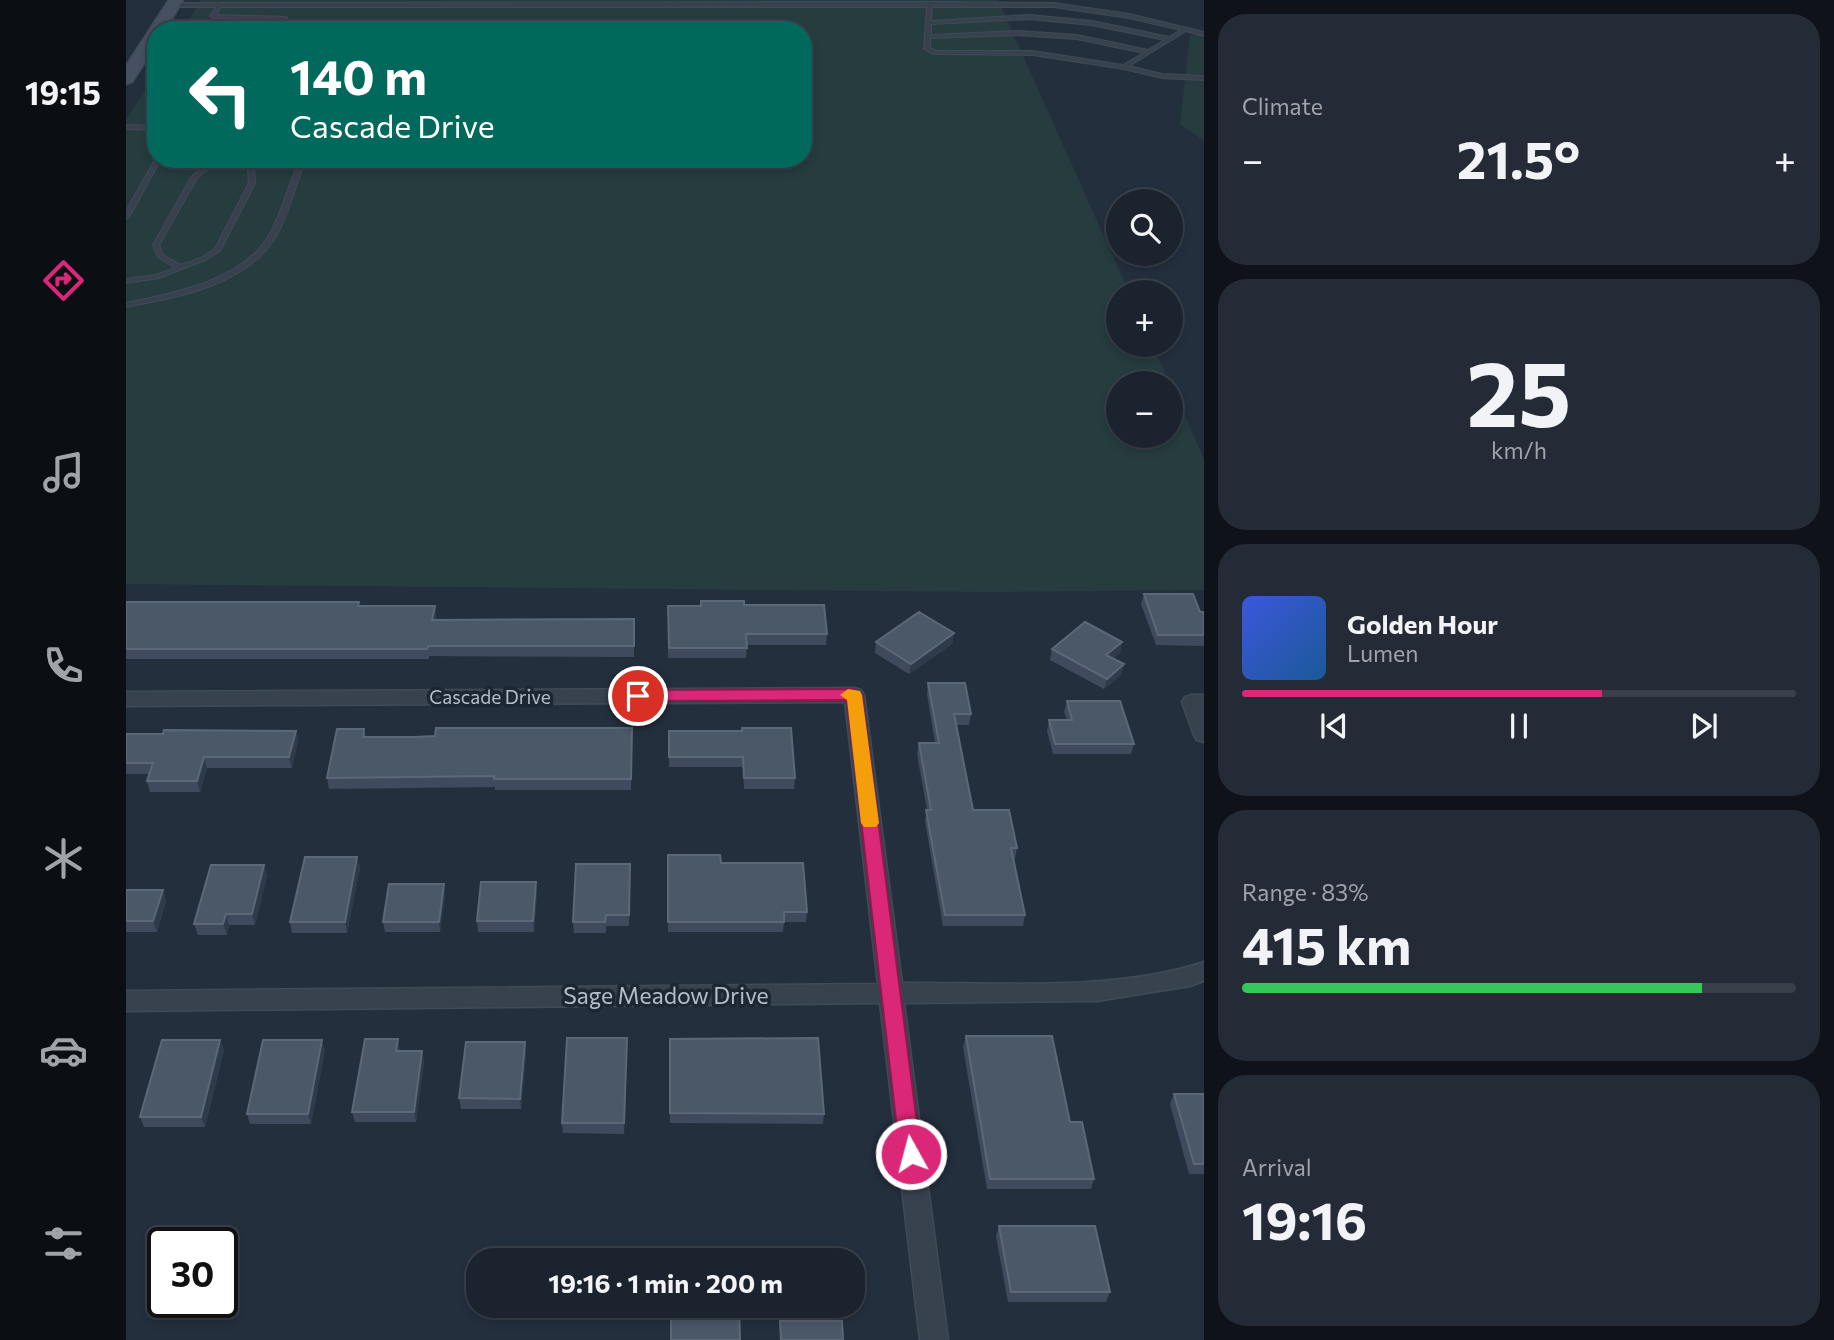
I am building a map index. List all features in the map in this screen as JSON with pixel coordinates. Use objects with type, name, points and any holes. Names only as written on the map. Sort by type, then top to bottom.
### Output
[{"type":"main road","points":[[162,21],[174,3]]},
{"type":"main road","points":[[126,79],[147,45]]},
{"type":"street","name":"Cascade Drive","points":[[126,699],[854,695],[891,994]]},
{"type":"street","points":[[1198,702],[1204,735]]},
{"type":"street","name":"Sage Meadow Drive","points":[[126,1001],[1097,991],[1182,979],[1204,971]]},
{"type":"street","points":[[891,994],[933,1340]]},
{"type":"lane","points":[[174,3],[1054,5],[1129,16],[1204,34]]},
{"type":"lane","points":[[930,4],[927,49],[935,53],[1032,53],[1124,67],[1162,76],[1204,78]]},
{"type":"lane","points":[[219,5],[213,16],[284,19]]},
{"type":"lane","points":[[929,23],[1029,17],[1092,23],[1170,39]]},
{"type":"lane","points":[[1124,67],[1185,30]]},
{"type":"lane","points":[[928,37],[1029,34],[1077,37],[1149,52]]},
{"type":"lane","points":[[126,127],[147,128]]},
{"type":"lane","points":[[126,217],[153,168]]},
{"type":"lane","points":[[180,268],[160,256],[156,245],[194,177],[208,168]]},
{"type":"lane","points":[[126,281],[157,277],[218,250],[225,241],[252,183],[251,168]]},
{"type":"lane","points":[[126,305],[203,287],[253,259],[270,239],[298,172],[296,168]]},
{"type":"green space","points":[[201,0],[998,0],[1106,241],[1106,266],[1117,266],[1124,280],[1106,280],[1106,357],[1158,357],[1164,371],[1106,371],[1106,448],[1183,448],[1183,412],[1204,459],[1204,590],[991,592],[126,584],[126,120],[147,86],[147,168],[812,168],[812,21],[188,21]]},
{"type":"green space","points":[[1190,35],[1204,35],[1204,141],[1180,124]]},
{"type":"building","points":[[1144,594],[1193,594],[1200,612],[1204,612],[1204,635],[1158,635]]},
{"type":"building","points":[[701,601],[744,601],[744,605],[824,605],[827,634],[746,634],[747,648],[669,648],[668,606],[701,606]]},
{"type":"building","points":[[126,602],[359,602],[358,606],[435,606],[432,620],[634,619],[634,646],[126,649]]},
{"type":"building","points":[[919,612],[954,633],[911,664],[876,642]]},
{"type":"building","points":[[1085,622],[1122,642],[1106,655],[1124,664],[1107,679],[1052,649]]},
{"type":"building","points":[[928,683],[965,683],[971,714],[954,714],[973,810],[1009,810],[1017,848],[1011,848],[1025,915],[945,915],[926,810],[931,810],[919,743],[939,743]]},
{"type":"building","points":[[1067,701],[1120,701],[1134,744],[1055,744],[1049,720],[1072,720]]},
{"type":"building","points":[[436,728],[632,728],[631,779],[494,779],[494,776],[327,778],[337,729],[364,729],[363,737],[414,737],[435,736]]},
{"type":"building","points":[[742,728],[791,728],[795,778],[744,778],[743,757],[669,757],[669,731],[742,731]]},
{"type":"building","points":[[164,730],[296,731],[289,757],[204,757],[197,781],[147,781],[153,763],[126,763],[126,734],[163,734]]},
{"type":"building","points":[[668,855],[720,855],[721,863],[803,863],[807,912],[784,912],[784,922],[668,922]]},
{"type":"building","points":[[305,857],[357,857],[345,922],[290,922]]},
{"type":"building","points":[[576,864],[630,864],[629,915],[606,915],[605,922],[573,922]]},
{"type":"building","points":[[211,865],[264,865],[252,914],[226,914],[223,924],[194,924]]},
{"type":"building","points":[[481,882],[536,882],[533,921],[477,921]]},
{"type":"building","points":[[389,884],[444,884],[439,922],[383,922]]},
{"type":"building","points":[[126,890],[163,890],[153,921],[126,921]]},
{"type":"building","points":[[966,1036],[1052,1036],[1070,1122],[1082,1122],[1094,1179],[990,1179]]},
{"type":"building","points":[[567,1038],[627,1038],[624,1123],[562,1123]]},
{"type":"building","points":[[818,1038],[824,1114],[670,1113],[670,1039]]},
{"type":"building","points":[[365,1039],[398,1039],[396,1051],[422,1051],[414,1112],[352,1112]]},
{"type":"building","points":[[162,1040],[220,1040],[201,1117],[140,1117]]},
{"type":"building","points":[[263,1040],[322,1040],[308,1114],[247,1114]]},
{"type":"building","points":[[466,1042],[525,1042],[520,1099],[459,1098]]},
{"type":"building","points":[[1174,1094],[1204,1094],[1204,1164],[1194,1164]]},
{"type":"building","points":[[999,1226],[1095,1226],[1110,1292],[1011,1292]]},
{"type":"building","points":[[671,1318],[739,1318],[740,1340],[671,1340]]},
{"type":"building","points":[[780,1321],[842,1321],[843,1340],[781,1340]]},
{"type":"slow traffic","points":[[848,695],[854,695],[870,823]]},
{"type":"route","points":[[638,696],[854,695],[911,1154]]}]
